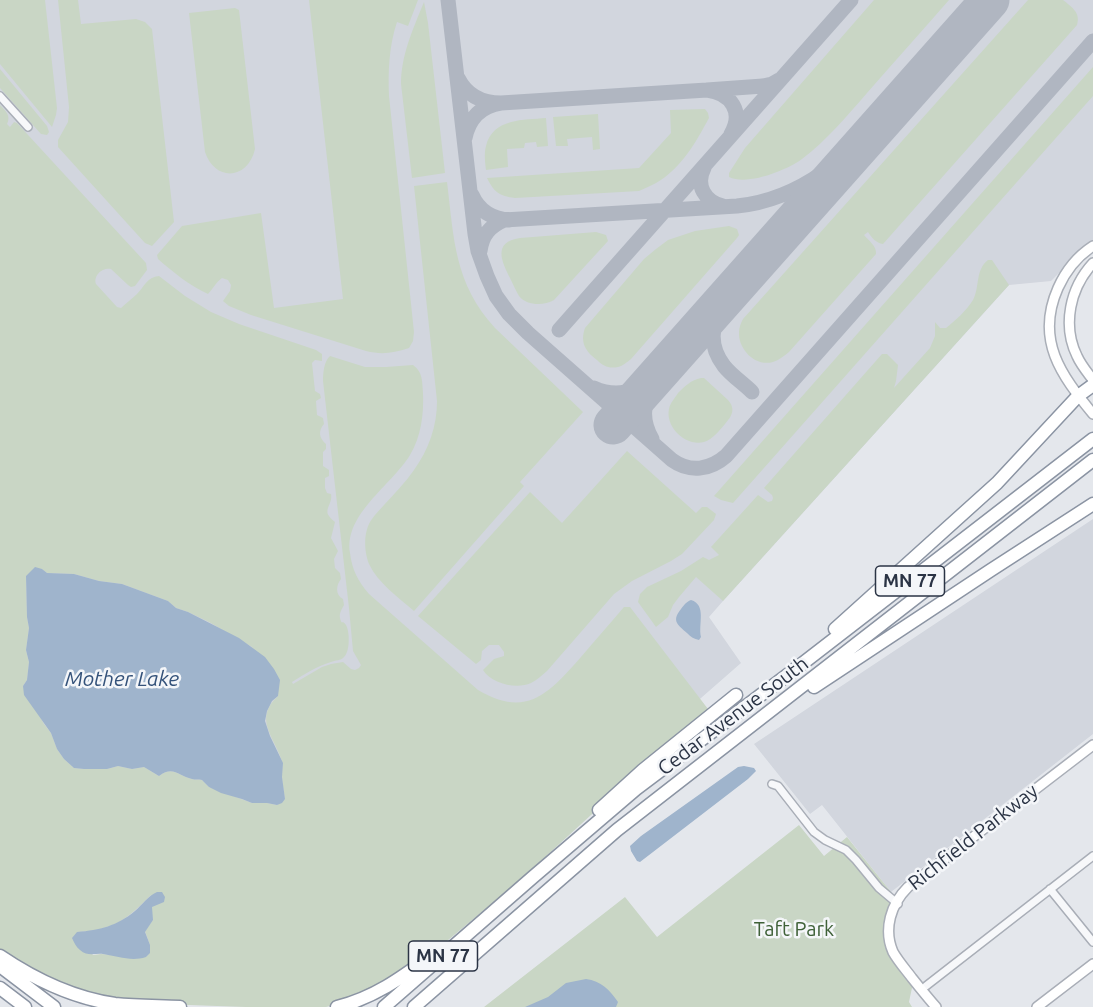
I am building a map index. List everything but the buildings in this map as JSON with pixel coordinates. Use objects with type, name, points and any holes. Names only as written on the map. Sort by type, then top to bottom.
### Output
[{"type":"highway","points":[[727,721],[843,623],[997,483],[1078,396],[1093,385]]},
{"type":"highway","name":"Cedar Avenue South","points":[[384,1007],[636,789],[1093,439]]},
{"type":"highway","name":"Cedar Avenue South","points":[[414,1007],[617,830],[1093,460]]},
{"type":"highway","points":[[738,737],[1093,504]]},
{"type":"highway","points":[[533,877],[560,847],[643,770],[736,695]]},
{"type":"highway","points":[[337,1007],[370,996],[392,984],[501,905]]},
{"type":"highway","points":[[0,956],[45,982],[79,995],[112,1003],[180,1007]]},
{"type":"highway","points":[[0,966],[54,1007]]},
{"type":"highway","points":[[426,1007],[459,969]]},
{"type":"highway","points":[[0,988],[25,1007]]},
{"type":"highway","points":[[0,994],[14,1007]]},
{"type":"street","points":[[0,96],[28,127]]},
{"type":"street","points":[[1093,246],[1064,274],[1054,298],[1050,320],[1051,343],[1059,367],[1093,414]]},
{"type":"street","points":[[1093,263],[1079,283],[1070,305],[1069,325],[1076,356],[1093,380]]},
{"type":"street","name":"Richfield Parkway","points":[[938,1007],[900,963],[891,947],[889,921],[908,887],[1093,745]]},
{"type":"street","name":"Richfield Parkway","points":[[938,1007],[896,944],[895,922],[898,904],[1093,752]]},
{"type":"street","points":[[772,784],[778,786],[814,832],[846,850],[879,888],[898,904]]},
{"type":"street","points":[[926,986],[1093,856]]},
{"type":"street","points":[[1050,889],[1093,942]]},
{"type":"street","points":[[1037,1007],[1093,964]]},
{"type":"shaded area","points":[[0,0],[1093,0],[1093,243],[1051,281],[1009,285],[709,617],[741,663],[677,719],[183,982],[0,897]]},
{"type":"shaded area","points":[[1093,519],[1093,734],[891,892],[822,805],[810,814],[754,744]]},
{"type":"green space","points":[[0,0],[45,0],[57,108],[52,127],[0,64]]},
{"type":"green space","points":[[58,0],[78,0],[81,24],[136,19],[145,22],[152,29],[174,222],[152,246],[145,243],[58,147],[58,140],[68,122],[69,107]]},
{"type":"green space","points":[[309,0],[418,0],[408,26],[397,22],[392,40],[389,68],[389,96],[414,332],[409,348],[403,350],[382,353],[366,351],[251,315],[223,301],[230,291],[231,285],[228,280],[222,278],[208,294],[194,287],[158,259],[157,255],[182,226],[261,213],[274,308],[343,299]]},
{"type":"green space","points":[[874,0],[949,0],[844,119],[811,152],[795,163],[767,176],[746,180],[729,177],[729,173],[745,148]]},
{"type":"green space","points":[[1028,0],[1063,0],[1077,14],[1077,25],[883,244],[874,240],[868,232],[864,235],[874,246],[876,254],[789,352],[773,362],[766,363],[754,359],[741,345],[739,338],[739,328],[743,319]]},
{"type":"green space","points":[[424,2],[445,173],[412,178],[401,84],[408,42]]},
{"type":"green space","points":[[235,8],[239,10],[255,149],[246,167],[231,173],[216,169],[205,152],[189,13]]},
{"type":"green space","points":[[1093,67],[1093,96],[733,503],[714,496]]},
{"type":"green space","points":[[0,69],[47,126],[49,132],[47,135],[41,134],[0,88]]},
{"type":"green space","points":[[0,105],[8,116],[7,124],[10,127],[14,122],[17,123],[146,263],[147,270],[135,286],[131,287],[111,269],[105,269],[97,275],[96,284],[117,307],[121,308],[149,280],[159,276],[211,312],[322,354],[322,361],[315,360],[312,363],[315,391],[320,394],[321,398],[316,401],[317,415],[323,418],[324,424],[320,432],[326,444],[323,452],[323,466],[329,470],[329,476],[325,478],[325,488],[327,493],[331,494],[328,513],[335,522],[331,538],[338,551],[334,559],[335,568],[340,573],[341,579],[337,590],[344,605],[340,618],[347,628],[349,642],[343,658],[316,668],[292,682],[293,684],[331,664],[343,662],[355,670],[361,665],[353,651],[323,381],[325,364],[330,356],[365,367],[413,365],[419,371],[422,381],[422,417],[414,448],[402,467],[361,513],[350,539],[354,570],[369,594],[478,690],[510,702],[524,702],[547,691],[569,670],[624,607],[630,607],[708,709],[708,713],[650,761],[520,880],[435,951],[350,1001],[326,1007],[131,1003],[68,990],[0,953]],"holes":[[[42,569],[47,573],[74,574],[122,584],[168,601],[176,608],[209,622],[252,647],[278,696],[271,704],[266,720],[282,761],[285,799],[277,805],[252,803],[209,787],[202,780],[192,779],[172,771],[159,776],[144,767],[132,769],[118,766],[107,769],[74,768],[64,759],[23,686],[27,680],[29,662],[26,650],[29,628],[26,576]],[[151,895],[153,920],[145,931],[150,945],[150,952],[146,957],[93,955],[77,932],[110,926],[134,911]]]},
{"type":"green space","points":[[705,109],[709,118],[680,163],[665,177],[639,191],[515,198],[498,192],[487,178],[639,168],[671,133],[670,110]]},
{"type":"green space","points":[[598,114],[600,149],[593,150],[592,137],[567,139],[568,146],[556,146],[553,117]]},
{"type":"green space","points":[[546,118],[548,146],[537,147],[536,142],[525,143],[524,148],[507,149],[508,167],[486,170],[486,146],[495,130],[510,122]]},
{"type":"green space","points":[[447,182],[458,260],[471,294],[481,311],[495,328],[583,412],[520,482],[524,486],[414,611],[373,571],[367,559],[365,541],[372,519],[414,470],[428,446],[434,428],[437,401],[414,186]]},
{"type":"green space","points":[[729,226],[737,229],[739,235],[737,238],[631,359],[615,368],[602,364],[589,353],[583,342],[585,328],[644,259],[668,240],[695,231]]},
{"type":"green space","points":[[596,232],[606,235],[608,241],[554,300],[536,304],[526,302],[519,296],[502,259],[502,248],[506,244],[520,238]]},
{"type":"green space","points":[[988,260],[992,260],[1009,285],[723,601],[696,577],[673,605],[668,617],[656,627],[638,602],[640,594],[647,587],[681,571],[703,557],[709,560],[719,555],[711,547],[758,495],[768,502],[772,501],[772,495],[764,488],[882,354],[887,354],[898,365],[894,388],[930,348],[935,336],[935,322],[940,328],[946,328],[973,300],[979,274]]},
{"type":"green space","points":[[704,378],[728,400],[732,412],[730,418],[716,434],[707,441],[697,443],[684,439],[678,434],[670,422],[669,409],[681,390]]},
{"type":"green space","points":[[627,451],[696,513],[702,507],[707,507],[716,514],[714,520],[682,554],[632,581],[614,594],[547,671],[525,685],[498,682],[483,670],[494,659],[504,656],[499,645],[489,645],[482,651],[481,660],[476,664],[418,616],[530,492],[562,523]]},
{"type":"green space","name":"Taft Park","points":[[799,825],[824,856],[847,837],[891,892],[886,929],[913,983],[909,1002],[912,1007],[484,1007],[625,897],[657,937]]},
{"type":"water","name":"Mother Lake","points":[[35,567],[47,573],[74,574],[122,584],[168,601],[176,608],[239,638],[265,657],[280,680],[278,696],[272,701],[265,721],[283,763],[285,799],[282,803],[277,805],[252,803],[221,793],[209,787],[202,780],[192,779],[172,771],[159,776],[144,767],[132,769],[118,766],[107,769],[74,768],[64,759],[51,733],[24,695],[23,686],[27,680],[29,662],[26,650],[29,628],[26,576]]},
{"type":"water","points":[[691,600],[696,602],[700,610],[701,637],[699,640],[688,634],[676,620],[678,613]]},
{"type":"water","points":[[738,767],[754,768],[756,771],[640,862],[637,861],[630,846],[641,836]]},
{"type":"water","points":[[157,892],[162,892],[165,897],[164,902],[152,907],[153,920],[145,932],[150,945],[150,953],[146,957],[130,959],[89,954],[76,946],[72,938],[77,932],[115,924]]},
{"type":"water","points":[[586,979],[601,984],[608,990],[618,1002],[616,1007],[525,1007],[548,997],[566,983]]},
{"type":"taxiway","points":[[448,0],[475,234],[478,251],[496,296],[509,314],[528,333],[672,460],[693,468],[707,467],[726,456],[1093,41]]},
{"type":"taxiway","points":[[559,330],[851,0]]},
{"type":"taxiway","points":[[458,78],[466,90],[481,100],[501,103],[477,114],[465,138]]},
{"type":"taxiway","points":[[731,134],[736,118],[733,105],[723,95],[707,90],[763,86],[779,80]]},
{"type":"taxiway","points":[[501,103],[707,90]]},
{"type":"taxiway","points":[[480,251],[488,232],[504,220],[737,206],[761,202],[784,194],[824,172],[860,142],[894,108]]},
{"type":"taxiway","points":[[704,168],[701,174],[703,192],[711,201],[723,206]]},
{"type":"taxiway","points":[[472,195],[478,206],[487,213],[497,218],[510,220]]},
{"type":"taxiway","points":[[740,283],[715,322],[714,343],[724,366],[752,392]]},
{"type":"taxiway","points":[[594,388],[610,393],[625,392],[655,379],[645,409],[646,423],[652,439]]},
{"type":"runway","points":[[613,425],[990,0]]}]
